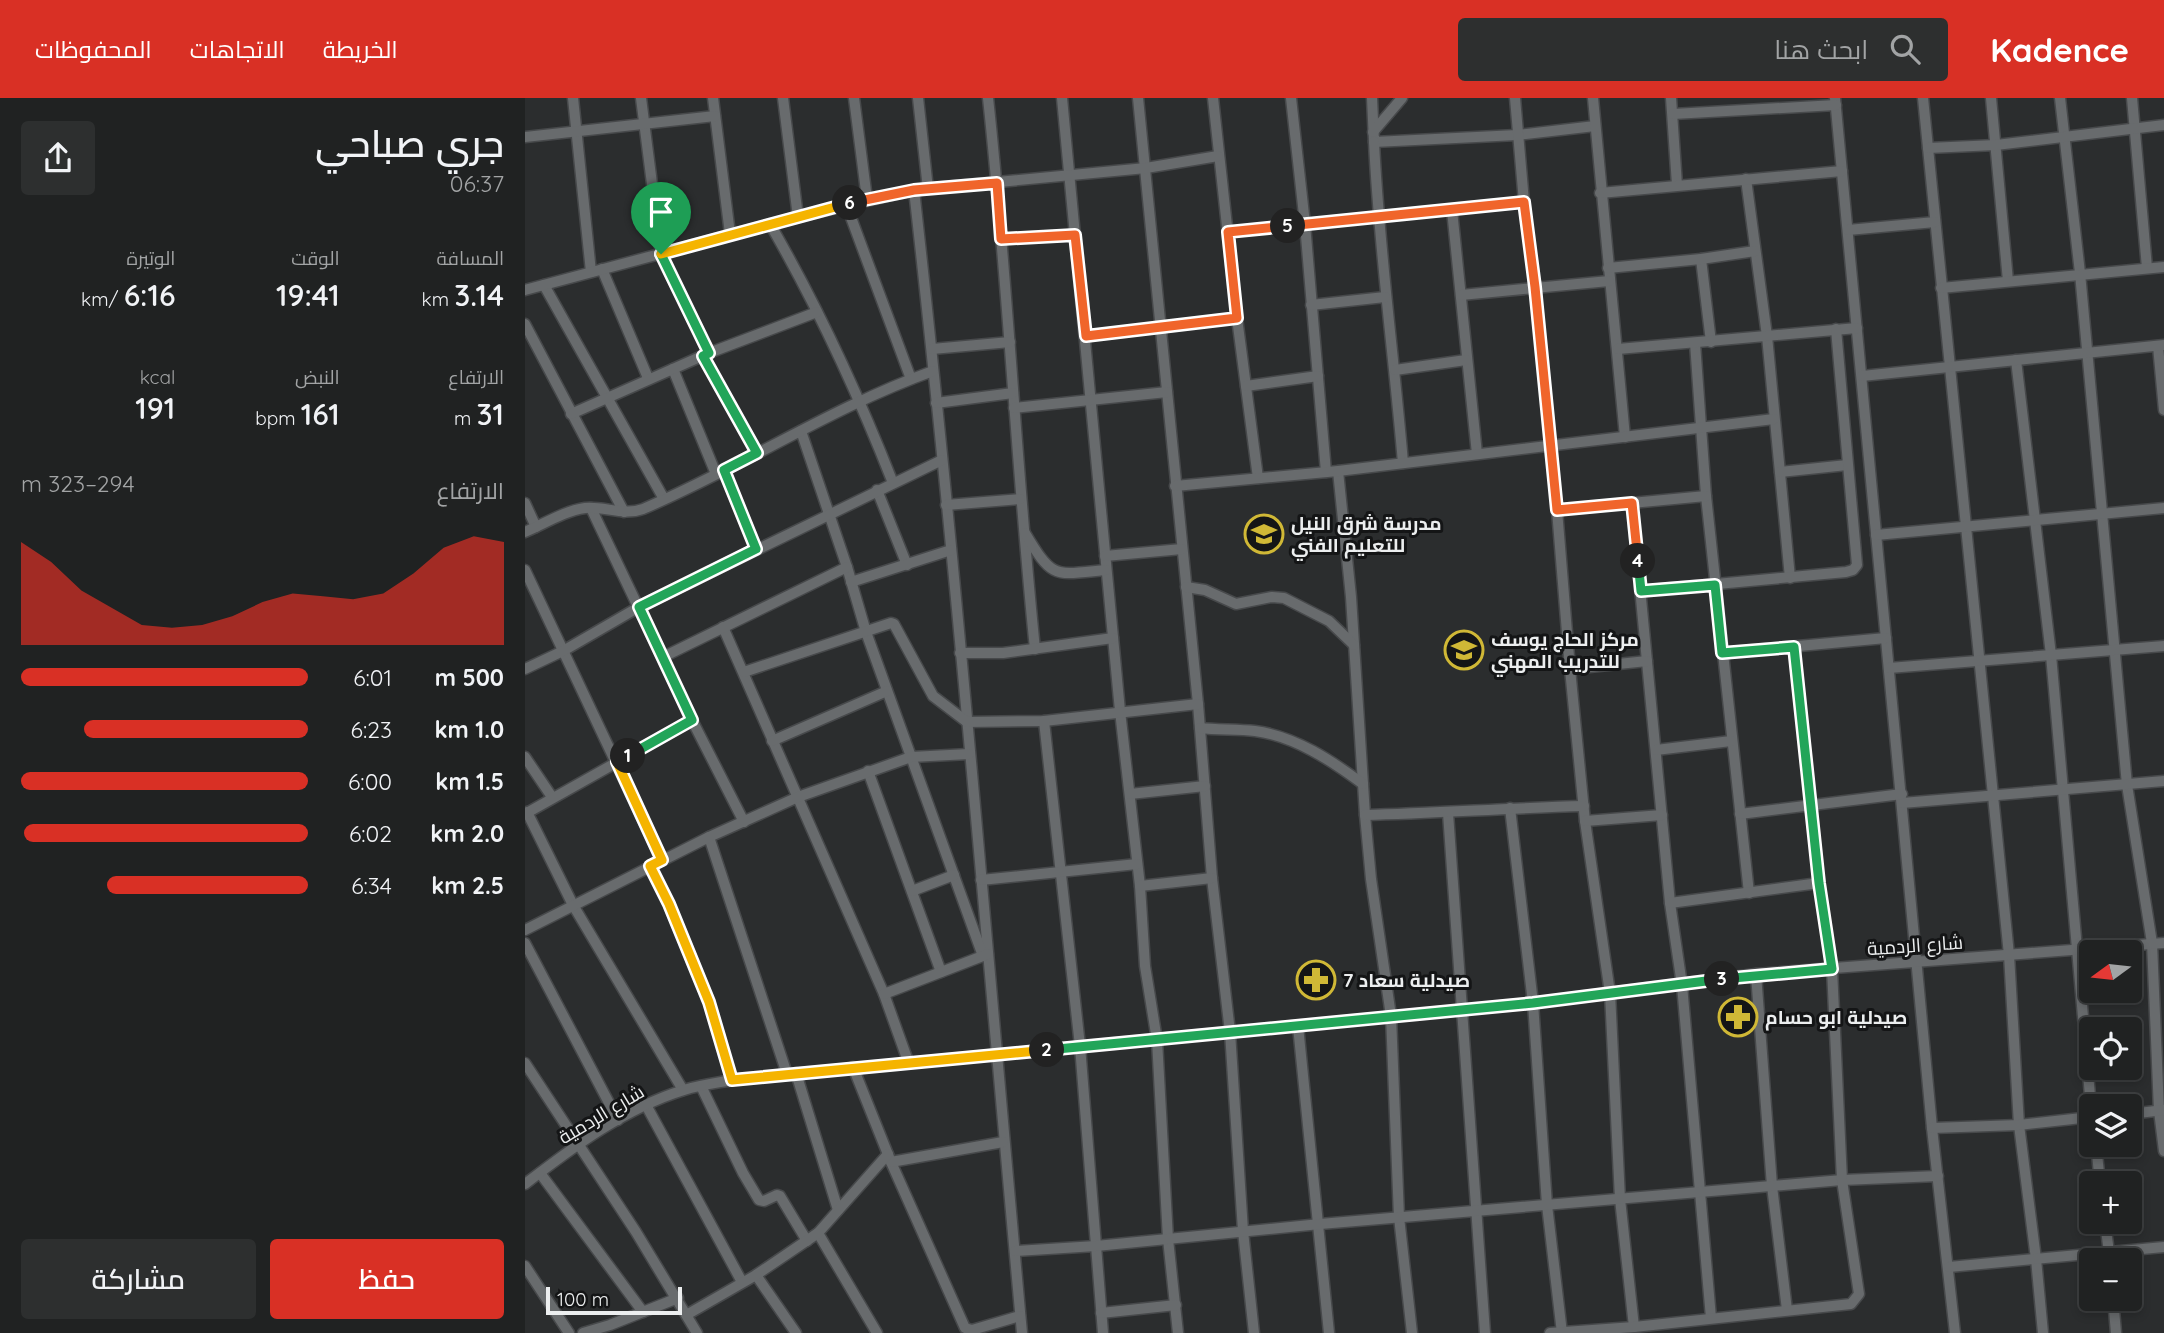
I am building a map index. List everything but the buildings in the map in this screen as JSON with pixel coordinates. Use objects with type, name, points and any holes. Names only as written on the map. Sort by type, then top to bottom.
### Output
[{"type":"street","points":[[573,98],[596,270],[648,378]]},
{"type":"street","points":[[641,98],[661,254],[706,355],[757,453]]},
{"type":"street","points":[[713,98],[730,234]]},
{"type":"street","points":[[783,98],[797,216]]},
{"type":"street","points":[[854,98],[867,199]]},
{"type":"street","points":[[918,98],[928,189]]},
{"type":"street","points":[[988,98],[1010,342],[1020,499],[1035,649]]},
{"type":"street","points":[[1062,98],[1120,711],[1146,966],[1157,1040],[1168,1239],[1178,1333]]},
{"type":"street","points":[[1138,98],[1198,704],[1212,878],[1230,1032],[1243,1231],[1254,1333]]},
{"type":"street","points":[[1213,98],[1258,478]]},
{"type":"street","points":[[1291,98],[1305,224],[1325,472]]},
{"type":"street","points":[[1371,98],[1377,216],[1403,463]]},
{"type":"street","points":[[1373,137],[1402,98]]},
{"type":"street","points":[[1515,98],[1551,445],[1585,821],[1610,993],[1620,1199],[1634,1327]]},
{"type":"street","points":[[1593,98],[1625,437]]},
{"type":"street","points":[[1671,98],[1677,185]]},
{"type":"street","points":[[1739,98],[1739,110]]},
{"type":"street","points":[[1923,98],[2009,955],[2019,1125],[2043,1333]]},
{"type":"street","points":[[1991,98],[2007,281]]},
{"type":"street","points":[[2060,98],[2080,273],[2127,785],[2152,943],[2164,1151]]},
{"type":"street","points":[[2132,98],[2147,268]]},
{"type":"street","points":[[1673,114],[1835,101],[1932,1128],[1955,1333]]},
{"type":"street","points":[[525,138],[715,116]]},
{"type":"street","points":[[1928,148],[1996,145],[2164,125]]},
{"type":"street","points":[[1373,137],[1517,135],[1595,126]]},
{"type":"street","points":[[525,290],[867,199],[914,190],[1146,168],[1218,156]]},
{"type":"street","points":[[1600,193],[1842,170]]},
{"type":"street","points":[[1746,179],[1767,336],[1790,578]]},
{"type":"street","points":[[914,190],[951,550],[1022,1333]]},
{"type":"street","points":[[1228,232],[1524,202]]},
{"type":"street","points":[[846,204],[911,379]]},
{"type":"street","points":[[1452,209],[1478,454]]},
{"type":"street","points":[[1848,230],[1935,222]]},
{"type":"street","points":[[770,224],[860,400],[893,483]]},
{"type":"street","points":[[1001,239],[1075,235]]},
{"type":"street","points":[[1608,268],[1755,251]]},
{"type":"street","points":[[1701,259],[1711,342]]},
{"type":"street","points":[[1941,288],[2164,267]]},
{"type":"street","points":[[1461,295],[1609,281]]},
{"type":"street","points":[[544,285],[664,499]]},
{"type":"street","points":[[1311,305],[1385,297]]},
{"type":"street","points":[[571,414],[648,378],[817,312]]},
{"type":"street","points":[[1086,336],[1237,318]]},
{"type":"street","points":[[525,324],[624,512]]},
{"type":"street","points":[[1618,349],[1857,328]]},
{"type":"street","points":[[1641,591],[1846,572],[1857,565],[1836,329]]},
{"type":"street","points":[[932,349],[1010,342]]},
{"type":"street","points":[[1695,343],[1706,496],[1748,893]]},
{"type":"street","points":[[1862,376],[2161,346],[2164,410]]},
{"type":"street","points":[[1395,370],[1467,360]]},
{"type":"street","points":[[2016,360],[2050,655],[2090,1094]]},
{"type":"street","points":[[673,369],[756,549]]},
{"type":"street","points":[[525,532],[569,512],[591,508],[624,512],[640,510],[860,400],[933,371]]},
{"type":"street","points":[[1246,386],[1318,376]]},
{"type":"street","points":[[1014,408],[1167,392]]},
{"type":"street","points":[[936,403],[1013,393]]},
{"type":"street","points":[[1175,486],[1338,471],[1774,419]]},
{"type":"street","points":[[801,431],[866,632],[954,876],[986,955]]},
{"type":"street","points":[[525,669],[563,651],[639,607],[942,460]]},
{"type":"street","points":[[1780,472],[1847,465]]},
{"type":"street","points":[[1338,471],[1354,645],[1364,815],[1391,1016],[1399,1217],[1412,1333]]},
{"type":"street","points":[[877,490],[908,565]]},
{"type":"street","points":[[1557,510],[1706,496]]},
{"type":"street","points":[[946,505],[1020,499]]},
{"type":"street","points":[[525,503],[536,527]]},
{"type":"street","points":[[1632,503],[1670,903],[1682,985],[1711,1318]]},
{"type":"street","points":[[591,508],[744,822]]},
{"type":"street","points":[[1876,535],[2164,508]]},
{"type":"street","points":[[1023,528],[1042,562],[1053,570],[1063,574],[1106,570]]},
{"type":"street","points":[[1105,556],[1182,549]]},
{"type":"street","points":[[851,582],[951,550]]},
{"type":"street","points":[[663,657],[847,567]]},
{"type":"street","points":[[525,570],[662,860]]},
{"type":"street","points":[[1186,587],[1205,590],[1236,604],[1272,597],[1284,598],[1324,617],[1354,645]]},
{"type":"street","points":[[744,672],[889,623],[894,625],[933,696],[967,722],[1044,721],[1198,704]]},
{"type":"street","points":[[723,627],[884,994],[908,1061]]},
{"type":"street","points":[[960,653],[1003,653],[1113,638]]},
{"type":"street","points":[[1722,653],[1886,638]]},
{"type":"street","points":[[1889,668],[2164,646]]},
{"type":"street","points":[[1550,1333],[1634,1327],[1658,1329],[1711,1318],[1851,1304],[1859,1294],[1842,1180],[1832,969],[1819,883],[1794,647]]},
{"type":"street","points":[[1570,669],[1647,661]]},
{"type":"street","points":[[772,741],[887,691]]},
{"type":"street","points":[[683,1090],[573,905],[526,813],[692,720]]},
{"type":"street","points":[[1044,721],[1080,1046],[1103,1333]]},
{"type":"street","points":[[1200,728],[1254,731],[1287,740],[1332,762],[1363,784]]},
{"type":"street","points":[[1656,750],[1731,741]]},
{"type":"street","points":[[525,930],[709,837],[798,797],[911,757],[969,754]]},
{"type":"street","points":[[525,757],[552,797]]},
{"type":"street","points":[[868,771],[941,972]]},
{"type":"street","points":[[1740,814],[1811,804],[1992,795],[2164,781]]},
{"type":"street","points":[[1129,794],[1205,786]]},
{"type":"street","points":[[1364,815],[1584,806]]},
{"type":"street","points":[[1510,808],[1533,1003],[1547,1205],[1562,1333]]},
{"type":"street","points":[[1448,813],[1485,1333]]},
{"type":"street","points":[[1585,821],[1662,815]]},
{"type":"street","points":[[709,837],[838,1210]]},
{"type":"street","points":[[981,880],[1137,864]]},
{"type":"street","points":[[650,866],[669,904],[709,1002],[732,1080]]},
{"type":"street","points":[[912,891],[954,876]]},
{"type":"street","points":[[1140,887],[1212,878]]},
{"type":"street","points":[[1670,903],[1819,883]]},
{"type":"street","points":[[525,943],[618,1120]]},
{"type":"street","name":"شارع الردمية","points":[[528,1182],[618,1120],[646,1105],[683,1090],[732,1080],[1533,1003],[1756,974],[2164,943]]},
{"type":"street","points":[[884,994],[986,955]]},
{"type":"street","points":[[1756,974],[1772,1186],[1787,1310]]},
{"type":"street","points":[[1299,1026],[1329,1333]]},
{"type":"street","points":[[525,1063],[678,1298],[697,1333]]},
{"type":"street","points":[[853,1067],[965,1328],[972,1331],[1020,1316]]},
{"type":"street","points":[[701,1086],[759,1200],[781,1196],[807,1241]]},
{"type":"street","points":[[646,1105],[742,1282]]},
{"type":"street","points":[[2142,1112],[2162,1110]]},
{"type":"street","points":[[1932,1128],[2019,1125],[2079,1118]]},
{"type":"street","points":[[688,1314],[756,1275],[818,1233],[890,1158],[1003,1142]]},
{"type":"street","points":[[525,1170],[528,1182]]},
{"type":"street","points":[[540,1172],[643,1312]]},
{"type":"street","points":[[1015,1251],[1842,1180],[1938,1176]]},
{"type":"street","points":[[818,1233],[877,1333]]},
{"type":"street","points":[[2142,1251],[2164,1247]]},
{"type":"street","points":[[1949,1267],[2079,1257]]},
{"type":"street","points":[[526,1268],[569,1333]]},
{"type":"street","points":[[756,1275],[796,1333]]},
{"type":"street","points":[[583,1333],[612,1329],[643,1312],[678,1298]]},
{"type":"street","points":[[1101,1313],[1176,1305]]},
{"type":"street","points":[[2114,1311],[2116,1333]]},
{"type":"place","name":"مدرسة شرق النيل للتعليم الفني","points":[[1264,534]]},
{"type":"place","name":"مركز الحاج يوسف للتدريب المهني","points":[[1464,650]]},
{"type":"place","name":"صيدلية سعاد 7","points":[[1316,980]]},
{"type":"place","name":"صيدلية ابو حسام","points":[[1738,1017]]},
{"type":"route","points":[[997,183],[1001,239],[1075,235],[1086,336],[1237,318],[1228,232],[1524,202],[1557,510],[1632,503],[1641,591],[1715,585],[1722,653],[1794,647],[1819,883],[1832,969],[1756,974],[1533,1003],[732,1080],[709,1002],[669,904],[650,866],[662,860],[617,762],[692,720],[639,607],[756,549],[724,470],[757,453],[703,356],[709,353],[661,254],[867,199],[914,190],[997,183]]}]
